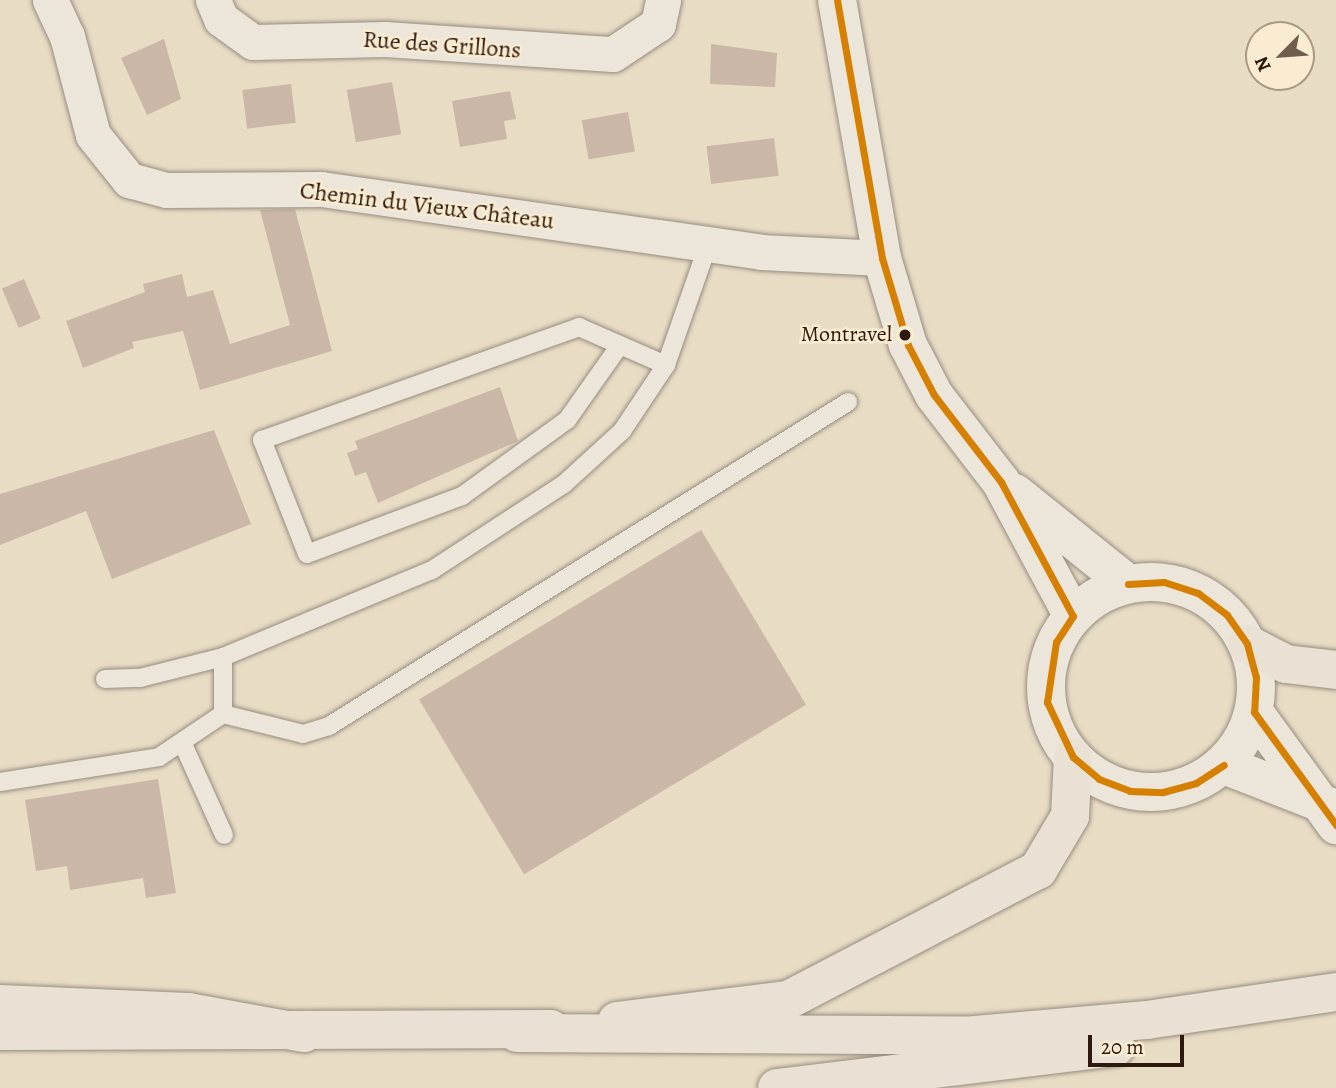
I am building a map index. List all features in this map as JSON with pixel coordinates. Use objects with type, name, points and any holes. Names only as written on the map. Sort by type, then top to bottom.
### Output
[{"type":"main road","points":[[1247,644],[1286,664],[1336,670]]},
{"type":"main road","points":[[517,1032],[788,1000],[941,925],[1038,870],[1070,816],[1073,757]]},
{"type":"main road","points":[[0,1031],[975,1035],[1147,1020],[1336,992]]},
{"type":"main road","points":[[0,1004],[188,1012],[304,1033]]},
{"type":"main road","points":[[777,1088],[970,1069],[1336,1013]]},
{"type":"street","name":"Chemin du Vieux Château","points":[[50,0],[67,36],[93,135],[129,180],[167,190],[321,189],[709,242],[761,252],[882,258]]},
{"type":"street","name":"Rue des Grillons","points":[[213,0],[221,19],[253,42],[385,39],[613,54],[658,24],[663,0]]},
{"type":"street","points":[[837,0],[882,258],[908,345],[934,395],[1001,482],[1073,616]]},
{"type":"street","points":[[1001,482],[1128,584]]},
{"type":"street","points":[[1164,582],[1198,593],[1227,615],[1247,644],[1256,677],[1254,712],[1224,765],[1196,783],[1152,792],[1099,779],[1073,757],[1056,732],[1047,692],[1056,642],[1073,616],[1128,584],[1164,582]]},
{"type":"street","points":[[1254,712],[1331,815]]},
{"type":"street","points":[[1224,765],[1331,815]]},
{"type":"lane","points":[[105,679],[140,678],[223,657],[432,570],[564,484],[622,431],[666,365],[709,242]]},
{"type":"lane","points":[[620,345],[567,420],[462,496],[307,554],[261,440],[579,327],[666,365]]},
{"type":"lane","points":[[0,782],[159,757],[223,714],[303,734],[329,726],[848,402]]},
{"type":"lane","points":[[223,657],[223,714]]},
{"type":"lane","points":[[181,742],[224,835]]},
{"type":"building","points":[[164,39],[181,99],[147,115],[121,58]]},
{"type":"building","points":[[711,44],[777,53],[775,87],[710,84]]},
{"type":"building","points":[[392,82],[401,134],[356,142],[347,90]]},
{"type":"building","points":[[291,84],[296,123],[247,129],[242,90]]},
{"type":"building","points":[[510,91],[516,119],[504,121],[507,139],[460,147],[452,101]]},
{"type":"building","points":[[628,112],[635,151],[589,160],[582,120]]},
{"type":"building","points":[[774,138],[779,176],[711,184],[707,146]]},
{"type":"building","points":[[295,209],[332,351],[200,390],[183,331],[132,342],[134,348],[83,368],[66,321],[145,292],[143,284],[182,274],[187,297],[213,290],[230,344],[290,325],[260,210]]},
{"type":"building","points":[[24,279],[41,319],[19,328],[2,288]]},
{"type":"building","points":[[500,387],[518,441],[378,503],[366,472],[355,476],[347,453],[358,449],[355,441]]},
{"type":"building","points":[[214,430],[251,524],[112,579],[86,511],[0,545],[0,494]]},
{"type":"building","points":[[701,530],[806,705],[524,874],[419,699]]},
{"type":"building","points":[[158,779],[176,893],[146,898],[143,878],[70,890],[67,866],[36,871],[25,800]]},
{"type":"transit line","points":[[837,0],[882,258],[908,345],[934,395],[1001,482],[1073,616]]},
{"type":"transit line","points":[[1128,584],[1164,582],[1198,593],[1227,615],[1247,644],[1256,677],[1254,712]]},
{"type":"transit line","points":[[1073,616],[1056,642],[1047,702],[1073,757],[1099,779],[1130,791],[1163,792],[1196,783],[1224,765]]},
{"type":"transit line","points":[[1254,712],[1336,825]]},
{"type":"place","name":"Montravel","points":[[905,335]]}]
